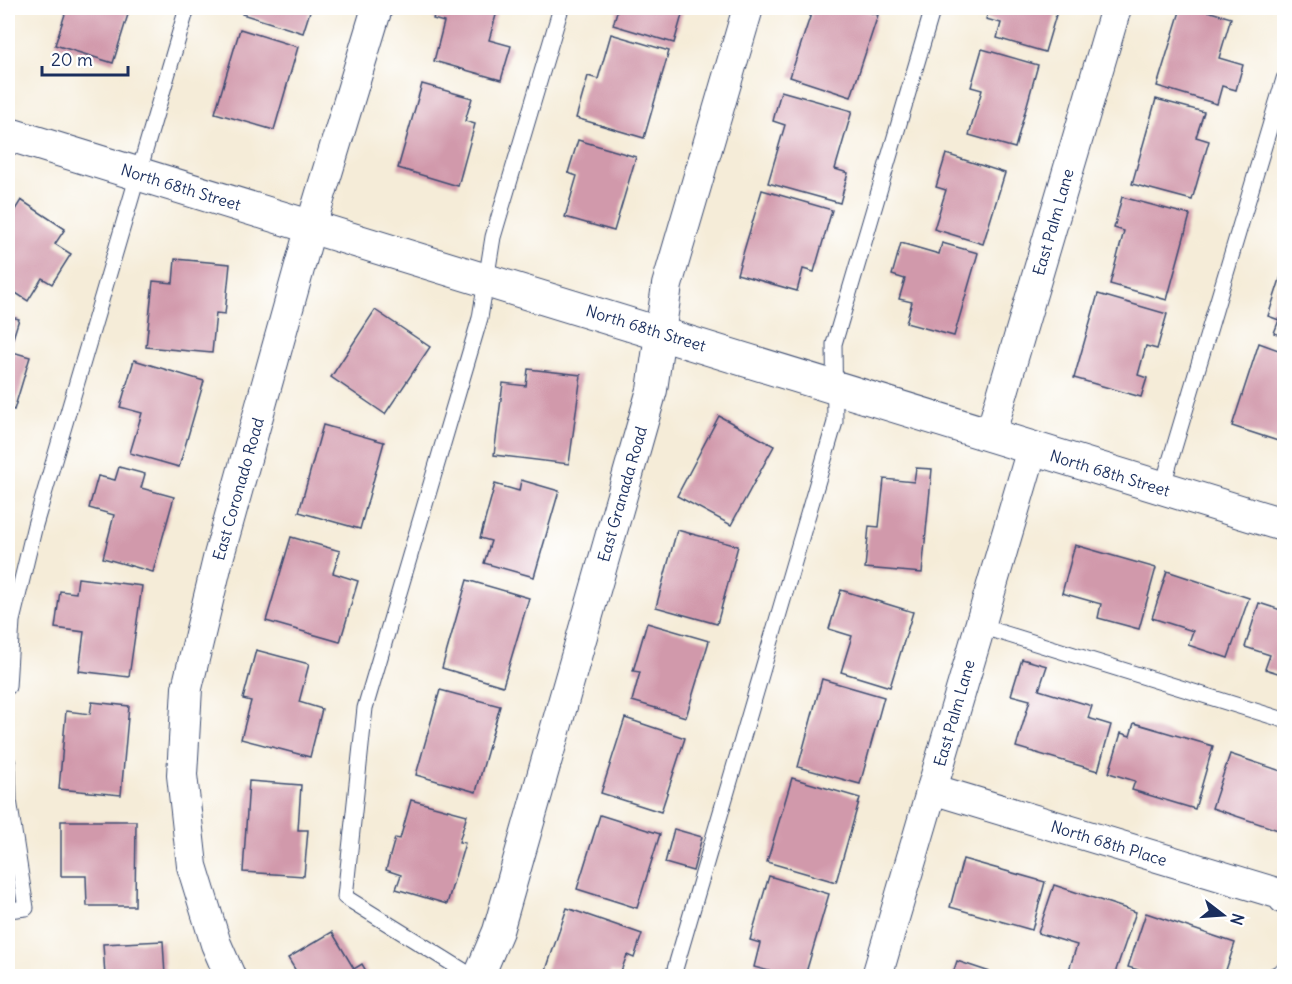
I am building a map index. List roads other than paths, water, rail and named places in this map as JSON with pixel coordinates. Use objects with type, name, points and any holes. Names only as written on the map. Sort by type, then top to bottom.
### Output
[{"type":"street","name":"East Coronado Road","points":[[230,976],[216,944],[192,866],[183,775],[187,688],[218,560],[311,226],[377,8]]},
{"type":"street","name":"East Granada Road","points":[[479,976],[498,931],[649,402],[667,285],[748,8]]},
{"type":"street","name":"East Palm Lane","points":[[990,436],[1116,8]]},
{"type":"street","name":"North 68th Street","points":[[8,134],[834,385],[990,436],[1284,525]]},
{"type":"street","name":"East Palm Lane","points":[[877,976],[1032,449]]},
{"type":"street","name":"North 68th Place","points":[[932,789],[1268,891],[1284,898]]},
{"type":"lane","points":[[8,687],[12,621],[35,525],[186,8]]},
{"type":"lane","points":[[472,976],[345,897],[365,708],[480,318],[493,237],[561,8]]},
{"type":"lane","points":[[673,976],[835,422],[834,344],[933,8]]},
{"type":"lane","points":[[1162,488],[1284,79]]},
{"type":"lane","points":[[980,626],[1284,720]]},
{"type":"lane","points":[[8,763],[9,800],[26,908],[8,909]]},
{"type":"lane","points":[[1273,976],[1284,970]]}]
